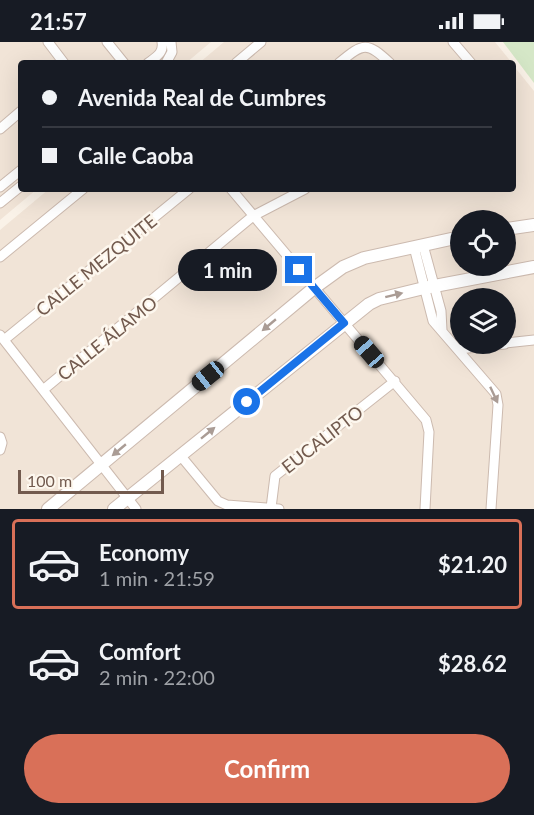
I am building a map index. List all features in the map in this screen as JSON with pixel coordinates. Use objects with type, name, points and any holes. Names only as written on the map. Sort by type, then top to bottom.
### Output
[{"type":"street","points":[[48,42],[62,60]]},
{"type":"street","points":[[106,42],[121,60]]},
{"type":"street","points":[[240,60],[261,42]]},
{"type":"street","points":[[453,42],[468,60]]},
{"type":"street","points":[[343,60],[361,45],[368,44],[375,45],[388,60]]},
{"type":"street","points":[[152,60],[167,46]]},
{"type":"street","points":[[0,129],[18,114]]},
{"type":"street","points":[[0,187],[18,172]]},
{"type":"street","points":[[0,203],[18,188]]},
{"type":"street","points":[[0,256],[79,192]]},
{"type":"street","name":"CALLE MEZQUITE","points":[[2,337],[185,192]]},
{"type":"street","points":[[234,192],[421,411],[429,432],[425,509]]},
{"type":"street","name":"CALLE ÁLAMO","points":[[43,390],[254,216],[299,192]]},
{"type":"street","points":[[516,228],[534,225]]},
{"type":"street","points":[[48,509],[314,288],[353,262],[450,239]]},
{"type":"street","points":[[418,246],[429,287],[433,321],[450,339]]},
{"type":"street","points":[[114,509],[369,304],[379,299],[429,287],[534,267]]},
{"type":"street","points":[[2,337],[136,509]]},
{"type":"street","points":[[516,342],[534,340]]},
{"type":"street","points":[[463,354],[496,394],[498,405],[491,509]]},
{"type":"street","name":"EUCALIPTO","points":[[272,508],[275,476],[395,381]]},
{"type":"street","points":[[0,437],[2,443],[0,450]]},
{"type":"street","points":[[180,456],[218,501],[227,505],[279,509]]},
{"type":"shaded area","points":[[0,42],[211,42],[190,60],[18,60],[18,192],[33,192],[0,220]]},
{"type":"shaded area","points":[[224,42],[495,42],[510,60],[203,60]]},
{"type":"shaded area","points":[[516,69],[534,91],[534,509],[0,509],[0,230],[45,192],[516,192]]},
{"type":"green space","points":[[503,42],[534,42],[534,83]]},
{"type":"route","points":[[247,402],[344,323],[299,270]]}]
